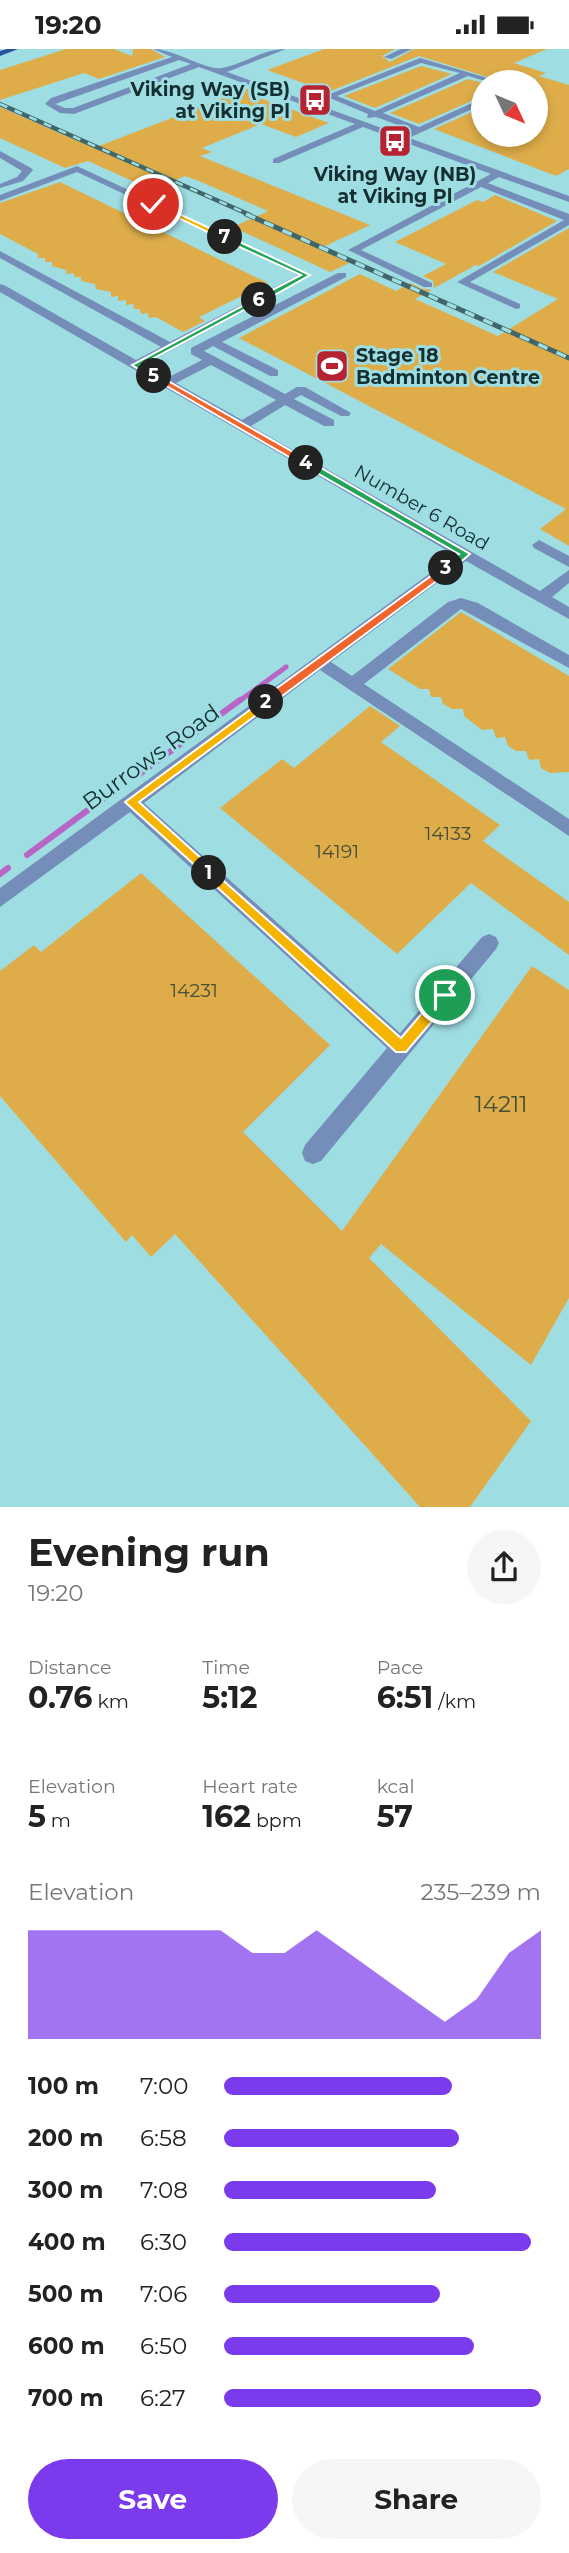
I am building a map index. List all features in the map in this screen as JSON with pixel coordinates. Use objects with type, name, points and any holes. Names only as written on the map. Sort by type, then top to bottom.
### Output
[{"type":"main road","points":[[0,54],[14,49]]},
{"type":"street","points":[[156,49],[569,199]]},
{"type":"street","points":[[219,72],[282,49]]},
{"type":"street","points":[[388,57],[408,49]]},
{"type":"street","points":[[179,57],[49,104],[63,111],[74,111],[199,64]]},
{"type":"street","points":[[419,130],[328,96],[420,60],[471,74]]},
{"type":"street","points":[[276,161],[468,73]]},
{"type":"street","points":[[109,81],[129,89]]},
{"type":"street","points":[[402,139],[471,106]]},
{"type":"street","points":[[0,154],[27,170],[20,179],[0,187]]},
{"type":"street","points":[[0,198],[77,169],[306,275],[135,365]]},
{"type":"street","points":[[428,285],[353,250],[499,173]]},
{"type":"street","points":[[480,183],[569,219]]},
{"type":"street","points":[[516,306],[462,282],[569,219]]},
{"type":"street","points":[[0,254],[170,347]]},
{"type":"street","points":[[329,422],[195,351],[342,275]]},
{"type":"street","name":"Number 6 Road","points":[[0,287],[569,614]]},
{"type":"street","points":[[214,342],[274,373]]},
{"type":"street","points":[[167,383],[211,360]]},
{"type":"street","points":[[241,426],[301,390],[345,413]]},
{"type":"street","points":[[539,545],[569,562]]},
{"type":"street","name":"Burrows Road","points":[[0,899],[466,554]]},
{"type":"street","points":[[541,598],[569,575]]},
{"type":"street","points":[[352,684],[453,605],[461,603],[473,607],[569,662]]},
{"type":"street","points":[[320,662],[569,829]]},
{"type":"street","points":[[131,802],[401,1047]]},
{"type":"street","points":[[313,1153],[489,943]]},
{"type":"building","points":[[66,49],[114,49],[132,56],[133,49],[151,49],[165,57],[99,79],[84,73],[0,100],[0,70]]},
{"type":"building","points":[[324,49],[395,49],[382,56],[390,62],[414,49],[547,49],[514,63],[536,70],[471,72],[419,56],[328,92],[267,70]]},
{"type":"building","points":[[421,66],[452,74],[375,108],[344,96]]},
{"type":"building","points":[[548,79],[569,85],[569,169],[556,176],[481,147],[548,147]]},
{"type":"building","points":[[471,80],[471,101],[419,124],[390,113]]},
{"type":"building","points":[[249,88],[259,92],[257,97],[329,123],[296,137],[261,124],[202,148],[212,152],[200,156],[370,225],[319,249],[349,263],[330,272],[233,227],[268,211],[185,176],[152,190],[88,161],[65,168],[0,138],[0,107],[94,148]]},
{"type":"building","points":[[471,112],[471,143],[434,129]]},
{"type":"building","points":[[60,182],[268,283],[199,317],[205,321],[183,332],[156,317],[149,318],[148,313],[141,314],[140,309],[134,309],[133,304],[126,305],[126,300],[118,301],[118,296],[111,297],[111,292],[96,289],[95,284],[81,281],[81,277],[74,277],[74,273],[66,274],[66,270],[52,266],[52,262],[45,262],[45,258],[38,258],[38,254],[0,234],[0,203]]},
{"type":"building","points":[[495,195],[557,221],[479,266],[476,265],[434,288],[433,281],[423,276],[446,264],[395,242],[477,200],[483,202]]},
{"type":"building","points":[[569,228],[569,546],[540,529],[566,509],[239,338],[360,274],[396,291],[410,283],[432,290],[415,299],[498,336],[558,299],[493,272]]},
{"type":"building","points":[[461,612],[569,676],[569,772],[550,773],[541,768],[539,759],[529,760],[526,751],[516,751],[508,746],[505,737],[496,738],[493,729],[482,730],[464,716],[463,709],[452,709],[443,704],[441,697],[431,697],[429,689],[420,689],[388,669]]},
{"type":"building","points":[[370,706],[400,726],[381,742],[500,825],[483,841],[569,902],[569,955],[471,883],[397,954],[220,808],[282,759],[294,768]]},
{"type":"building","points":[[141,873],[330,1045],[243,1132],[342,1231],[532,966],[569,990],[569,1298],[531,1365],[381,1244],[369,1258],[531,1421],[470,1507],[420,1507],[175,1234],[151,1257],[132,1235],[126,1242],[0,1096],[0,971],[34,945],[41,952]]},
{"type":"waterway","points":[[238,702],[286,667]]},
{"type":"waterway","points":[[137,776],[240,700]]},
{"type":"waterway","points":[[27,855],[107,796]]},
{"type":"waterway","points":[[0,874],[8,868]]},
{"type":"railway","points":[[0,104],[250,215]]},
{"type":"railway","points":[[246,214],[569,358]]},
{"type":"place","name":"Viking Way (SB) at Viking Pl","points":[[315,100]]},
{"type":"place","name":"Viking Way (NB) at Viking Pl","points":[[395,141]]},
{"type":"place","name":"Stage 18 Badminton Centre","points":[[332,366]]},
{"type":"route","points":[[153,204],[306,275],[135,365],[466,554],[131,802],[401,1047],[445,995]]}]
